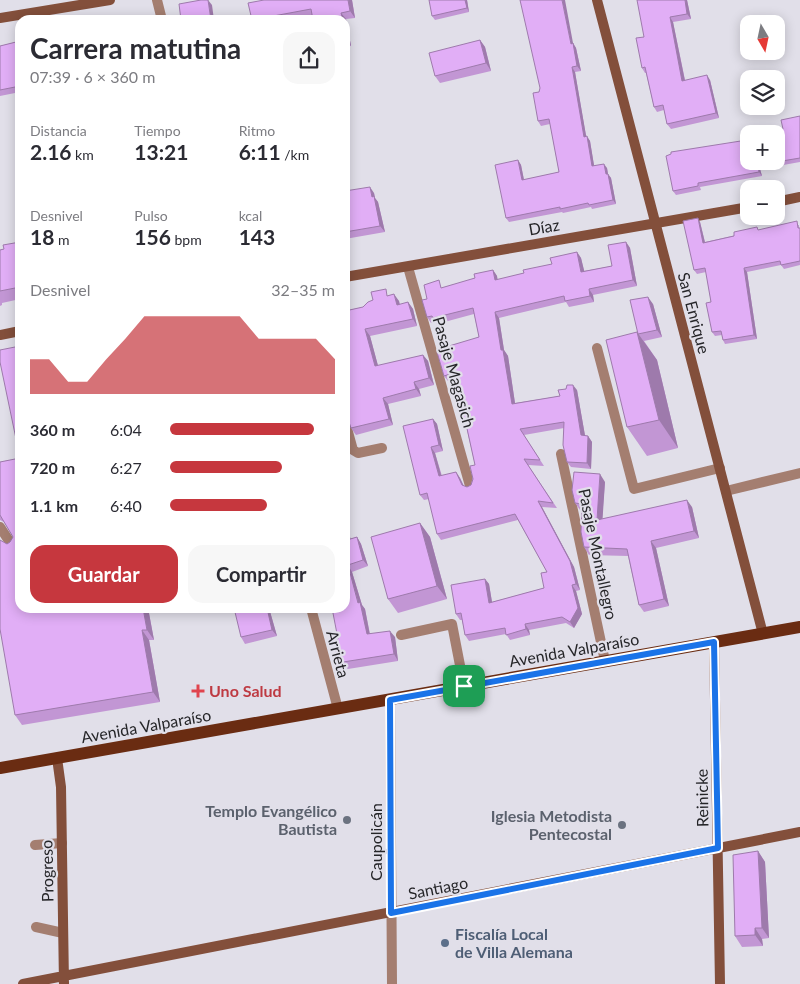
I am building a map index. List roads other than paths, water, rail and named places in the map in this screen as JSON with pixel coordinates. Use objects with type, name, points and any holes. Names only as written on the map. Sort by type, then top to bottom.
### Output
[{"type":"main road","name":"Avenida Valparaíso","points":[[0,768],[800,627]]},
{"type":"street","points":[[18,15],[110,0]]},
{"type":"street","points":[[157,0],[161,15]]},
{"type":"street","name":"San Enrique","points":[[597,0],[764,634]]},
{"type":"street","points":[[0,18],[15,16]]},
{"type":"street","points":[[785,200],[800,197]]},
{"type":"street","name":"Díaz","points":[[350,276],[740,208]]},
{"type":"street","name":"Pasaje Magasich","points":[[408,267],[470,486]]},
{"type":"street","points":[[0,335],[15,332]]},
{"type":"street","points":[[597,348],[634,489],[720,468]]},
{"type":"street","points":[[350,439],[353,450],[358,453],[382,448]]},
{"type":"street","name":"Pasaje Montallegro","points":[[561,454],[605,661]]},
{"type":"street","points":[[726,491],[800,473]]},
{"type":"street","points":[[0,527],[13,548]]},
{"type":"street","name":"Arrieta","points":[[311,613],[338,709]]},
{"type":"street","points":[[401,635],[452,624],[464,686]]},
{"type":"street","name":"Reinicke","points":[[714,642],[720,984]]},
{"type":"street","name":"Caupolicán","points":[[390,700],[392,984]]},
{"type":"street","name":"Progreso","points":[[57,758],[61,787],[64,980]]},
{"type":"street","name":"Santiago","points":[[23,984],[64,980],[800,832]]},
{"type":"street","points":[[35,845],[62,843]]},
{"type":"street","points":[[36,927],[63,933]]},
{"type":"place","name":"Uno Salud","points":[[198,691]]},
{"type":"place","name":"Templo Evangélico Bautista","points":[[347,820]]},
{"type":"place","name":"Iglesia Metodista Pentecostal","points":[[622,825]]},
{"type":"place","name":"Fiscalía Local de Villa Alemana","points":[[445,943]]}]
